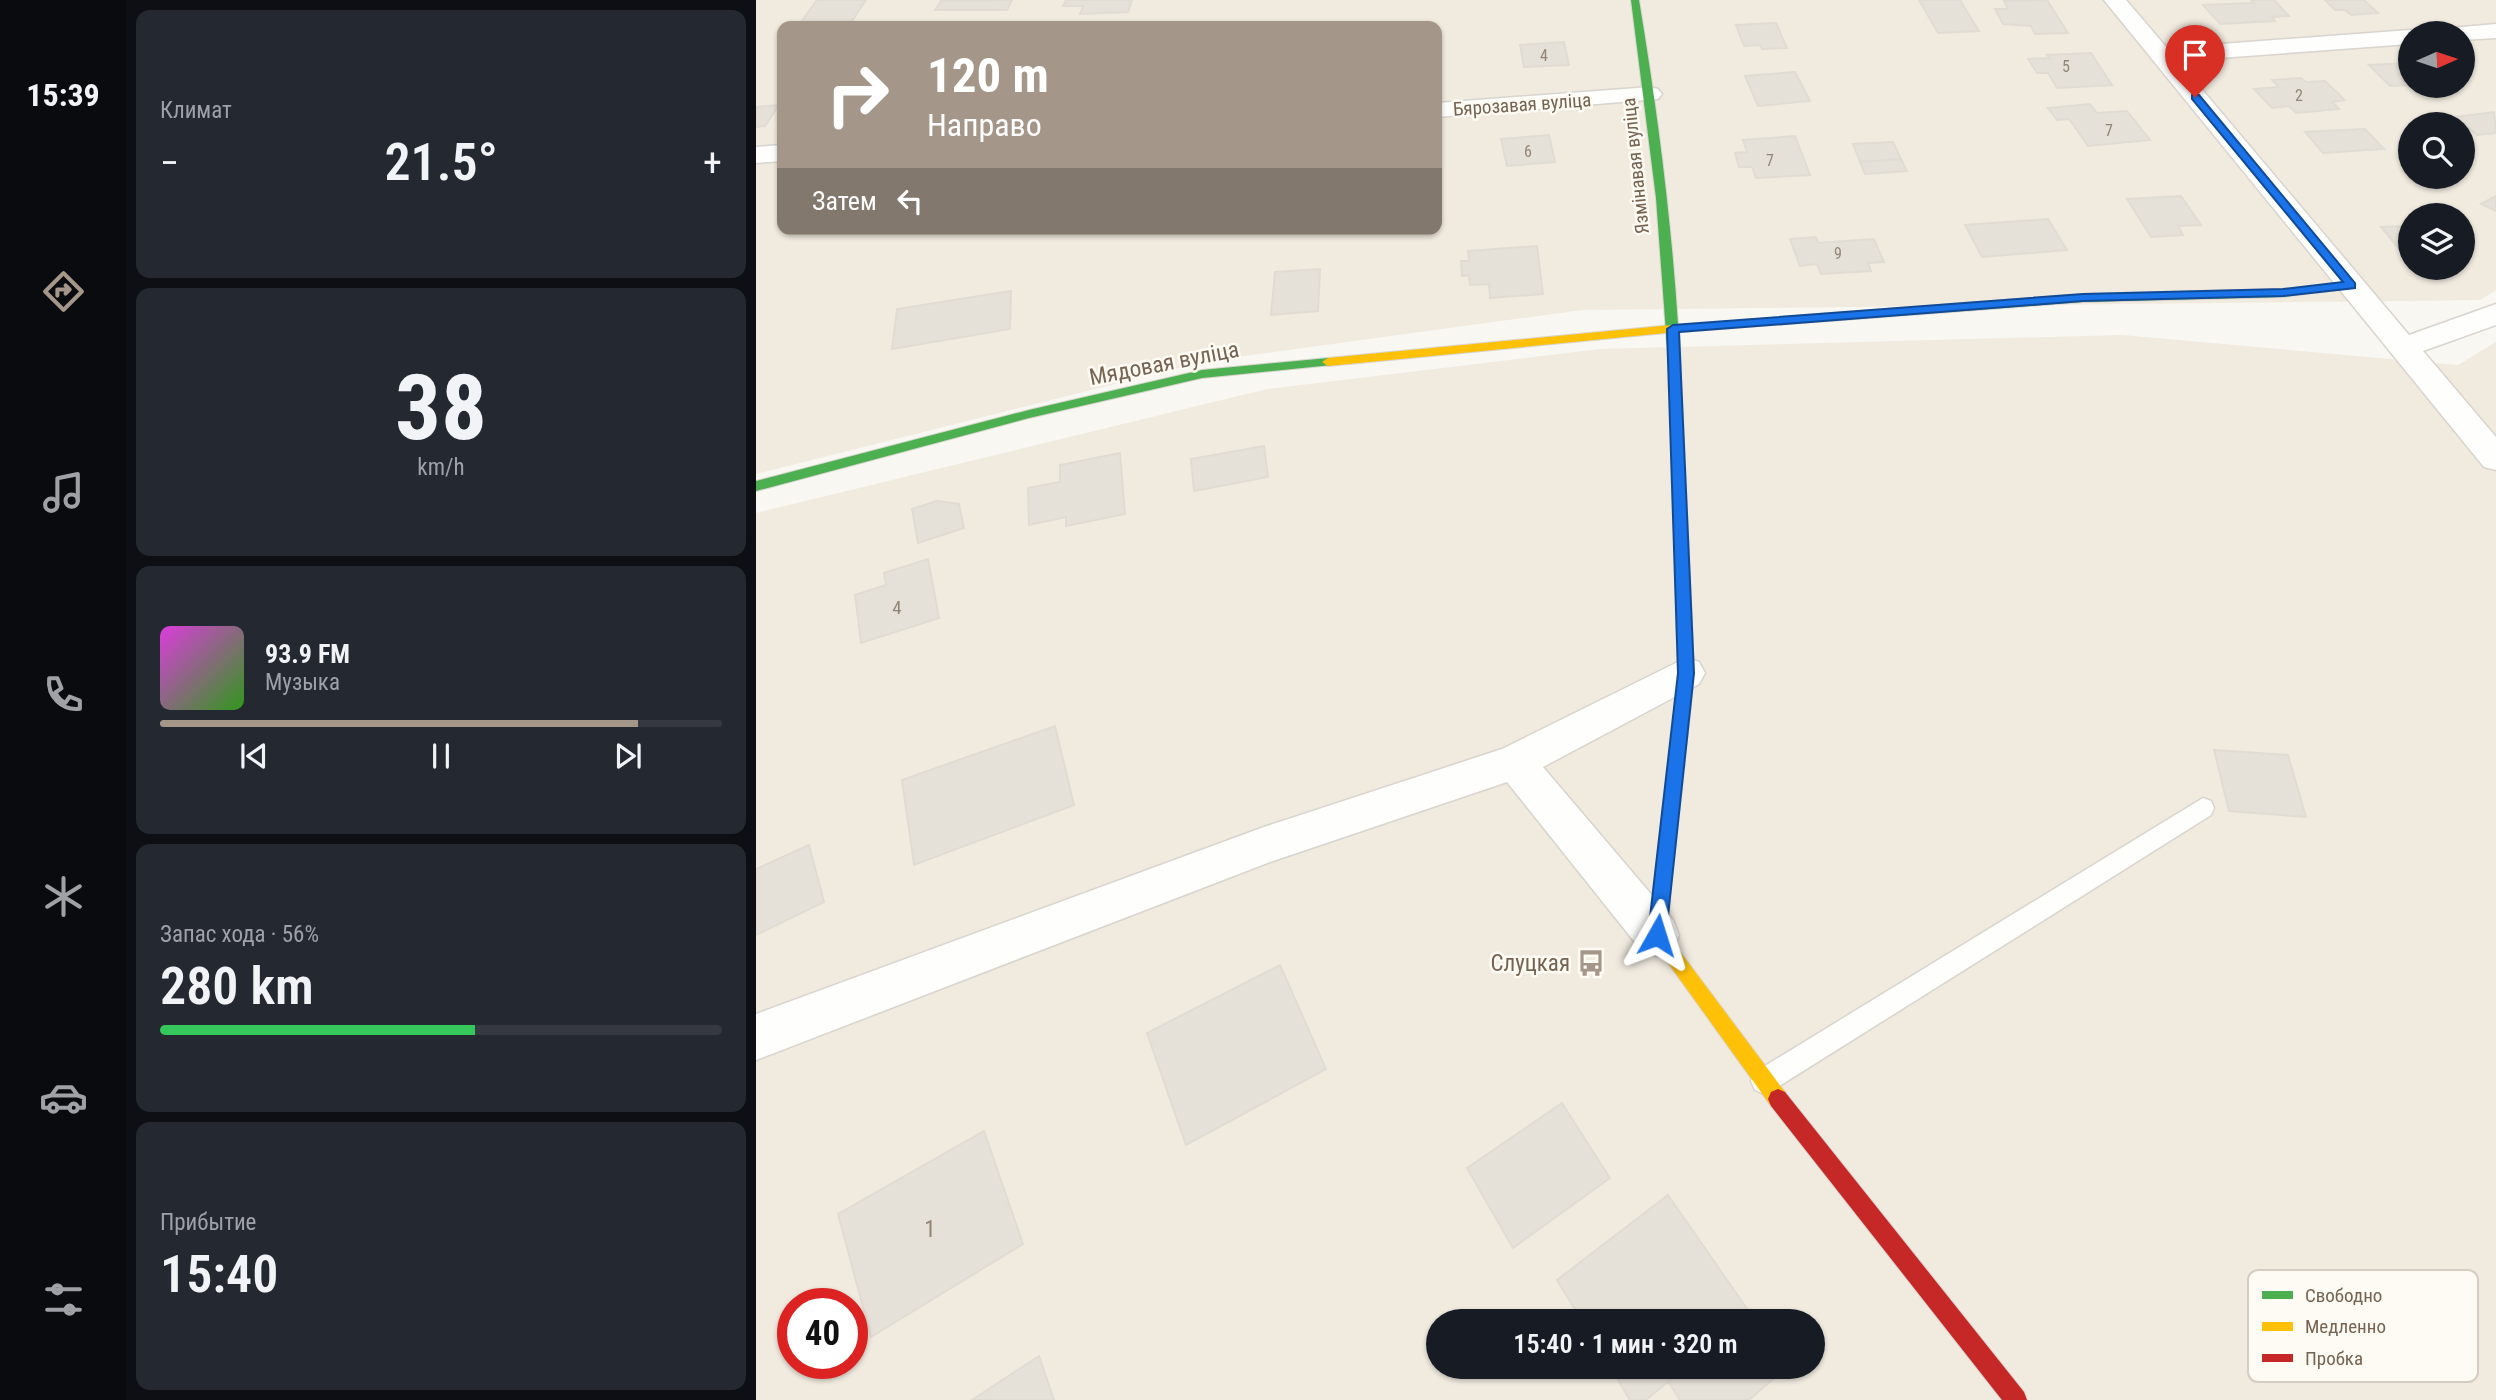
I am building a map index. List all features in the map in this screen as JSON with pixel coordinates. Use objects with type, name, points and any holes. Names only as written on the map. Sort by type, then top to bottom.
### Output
[{"type":"street","name":"Язмінавая вуліца","points":[[1635,0],[1650,94],[1673,329],[1686,673],[1657,935]]},
{"type":"street","points":[[2115,0],[2496,459]]},
{"type":"street","points":[[2475,32],[2496,30]]},
{"type":"street","points":[[2161,55],[2398,38]]},
{"type":"street","name":"Бярозавая вуліца","points":[[1442,110],[1650,94]]},
{"type":"street","points":[[756,155],[777,153]]},
{"type":"street","name":"Мядовая вуліца","points":[[756,486],[1029,414],[1202,374],[1673,329],[2083,298],[2283,293],[2351,285]]},
{"type":"street","points":[[2403,347],[2482,321],[2496,313]]},
{"type":"street","points":[[756,1037],[1264,846],[1515,762],[1686,673]]},
{"type":"street","points":[[1515,762],[1657,935],[1764,1081],[2016,1400]]},
{"type":"lane","points":[[1764,1081],[2203,808]]},
{"type":"shaded area","points":[[756,0],[2496,0],[2496,290],[2480,300],[1582,310],[1207,361],[756,474]]},
{"type":"shaded area","points":[[2122,335],[2458,365],[2496,342],[2496,1400],[756,1400],[756,513],[1267,389],[1600,349]]},
{"type":"building","points":[[817,0],[866,0],[852,21],[802,21]]},
{"type":"building","points":[[1012,0],[1007,10],[935,10],[941,1]]},
{"type":"building","points":[[1066,0],[1132,0],[1128,12],[1080,14],[1083,6],[1063,6]]},
{"type":"building","points":[[1919,0],[1960,0],[1979,31],[1938,33]]},
{"type":"building","points":[[2047,0],[2068,33],[2035,34],[2031,26],[2003,24],[1995,9],[2008,9],[2004,1]]},
{"type":"building","points":[[2251,0],[2274,0],[2289,16],[2272,17],[2275,21],[2220,24],[2203,5],[2253,3]]},
{"type":"building","points":[[2325,0],[2364,0],[2378,13],[2351,15],[2345,10],[2335,10]]},
{"type":"building","points":[[1776,23],[1787,48],[1762,49],[1760,45],[1744,46],[1736,25]]},
{"type":"building","points":[[1564,42],[1569,65],[1524,67],[1520,45]]},
{"type":"building","points":[[2091,53],[2112,85],[2057,88],[2048,73],[2037,73],[2028,59],[2050,58],[2047,55]]},
{"type":"building","points":[[2398,64],[2398,86],[2390,86],[2369,65]]},
{"type":"building","points":[[1795,72],[1810,101],[1758,106],[1745,76]]},
{"type":"building","points":[[2301,78],[2306,82],[2325,81],[2345,100],[2332,102],[2339,109],[2296,113],[2289,106],[2272,108],[2254,89],[2279,87],[2272,80]]},
{"type":"building","points":[[2090,104],[2097,113],[2127,111],[2150,140],[2088,146],[2069,119],[2057,120],[2048,108]]},
{"type":"building","points":[[777,105],[765,126],[756,127],[756,107]]},
{"type":"building","points":[[2494,112],[2496,133],[2475,133],[2475,114]]},
{"type":"building","points":[[2365,129],[2384,149],[2323,153],[2305,132]]},
{"type":"building","points":[[1549,135],[1555,162],[1507,166],[1501,139]]},
{"type":"building","points":[[1795,136],[1810,175],[1756,178],[1752,167],[1739,167],[1735,153],[1747,152],[1743,140]]},
{"type":"building","points":[[1893,142],[1901,159],[1860,162],[1853,144]]},
{"type":"building","points":[[1901,159],[1907,171],[1865,174],[1860,162]]},
{"type":"building","points":[[2181,196],[2201,225],[2178,226],[2183,235],[2151,237],[2127,199]]},
{"type":"building","points":[[2496,196],[2496,211],[2481,204]]},
{"type":"building","points":[[2048,219],[2067,250],[1982,257],[1965,225]]},
{"type":"building","points":[[2398,226],[2398,248],[2381,227]]},
{"type":"building","points":[[1816,237],[1818,243],[1874,239],[1884,262],[1868,263],[1871,271],[1821,274],[1817,264],[1800,266],[1790,239]]},
{"type":"building","points":[[1537,246],[1543,294],[1490,298],[1489,284],[1470,285],[1469,275],[1462,276],[1461,261],[1469,261],[1468,251]]},
{"type":"building","points":[[1320,269],[1318,311],[1271,315],[1275,272]]},
{"type":"building","points":[[1011,291],[1010,329],[892,349],[897,309]]},
{"type":"building","points":[[1264,446],[1268,477],[1194,491],[1191,459]]},
{"type":"building","points":[[1120,453],[1125,514],[1066,526],[1066,517],[1029,525],[1028,488],[1060,482],[1060,465]]},
{"type":"building","points":[[937,501],[959,504],[964,528],[918,543],[912,509]]},
{"type":"building","points":[[928,559],[939,618],[861,643],[855,595],[886,585],[884,573]]},
{"type":"building","points":[[1055,726],[1074,805],[914,865],[902,780]]},
{"type":"building","points":[[2214,750],[2288,755],[2306,817],[2229,811]]},
{"type":"building","points":[[809,845],[824,902],[756,935],[756,869]]},
{"type":"building","points":[[1280,965],[1326,1069],[1186,1145],[1147,1033]]},
{"type":"building","points":[[1562,1103],[1610,1178],[1513,1248],[1467,1168]]},
{"type":"building","points":[[984,1131],[1023,1244],[871,1337],[868,1326],[868,1288],[858,1288],[838,1214]]},
{"type":"building","points":[[1668,1195],[1747,1309],[1575,1309],[1557,1280]]},
{"type":"building","points":[[1039,1356],[1054,1400],[972,1400]]},
{"type":"building","points":[[1617,1379],[1671,1379],[1646,1400],[1630,1400]]},
{"type":"building","points":[[1773,1379],[1749,1400],[1680,1400],[1668,1381]]},
{"type":"traffic: fast","points":[[1635,0],[1662,198],[1676,397]]},
{"type":"traffic: fast","points":[[1672,329],[2083,298],[2283,293],[2351,285]]},
{"type":"traffic: fast","points":[[756,486],[1029,414],[1202,374],[1328,362]]},
{"type":"traffic: slow","points":[[1328,362],[1672,329]]},
{"type":"traffic: slow","points":[[1683,704],[1657,935],[1778,1099]]},
{"type":"traffic: jam","points":[[1676,397],[1686,673],[1683,704]]},
{"type":"traffic: jam","points":[[1778,1099],[2016,1400]]},
{"type":"place","name":"Слуцкая","points":[[1591,963]]},
{"type":"route","points":[[1657,935],[1686,673],[1673,329],[2083,298],[2283,293],[2351,285],[2195,97]]}]
